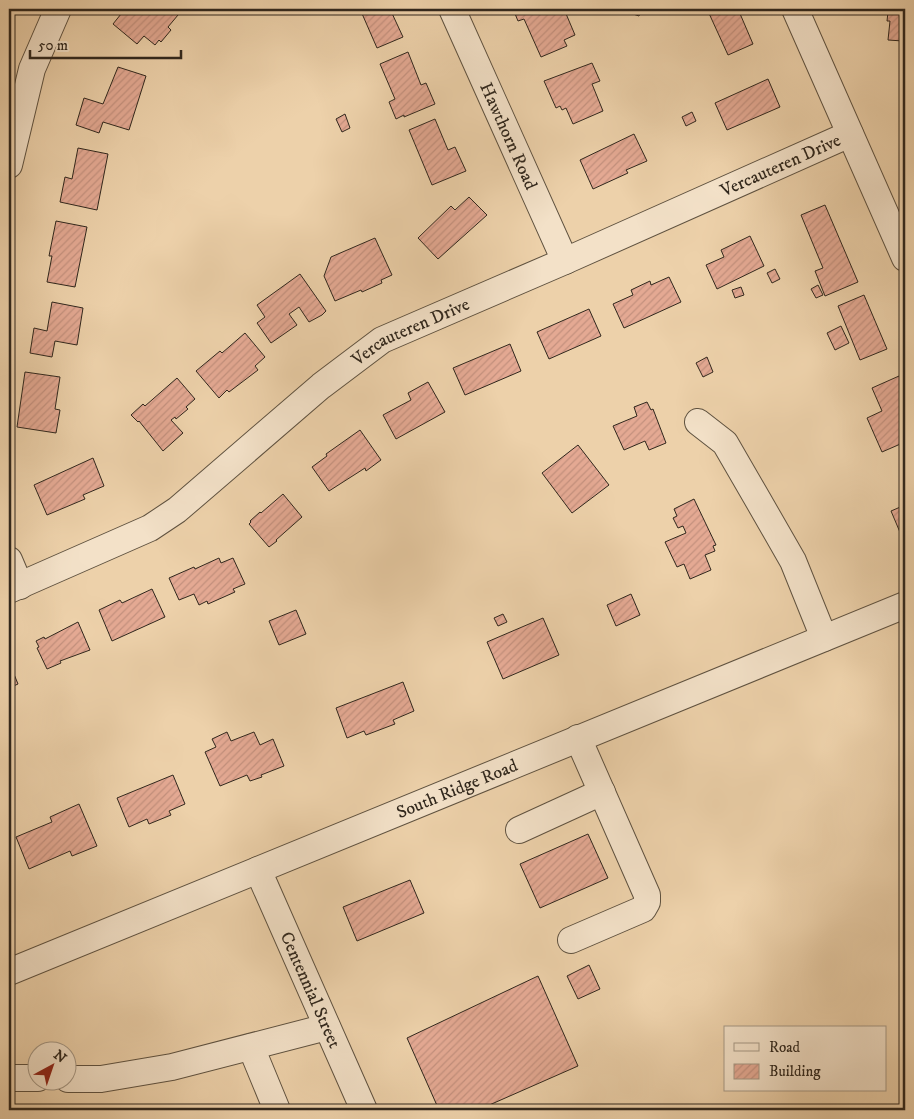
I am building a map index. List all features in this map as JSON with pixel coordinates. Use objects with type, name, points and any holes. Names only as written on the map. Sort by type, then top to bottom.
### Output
[{"type":"street","points":[[9,165],[32,70],[58,9]]},
{"type":"street","name":"Hawthorn Road","points":[[452,9],[565,261]]},
{"type":"street","points":[[795,9],[905,258]]},
{"type":"street","name":"Vercauteren Drive","points":[[14,588],[150,528],[177,510],[321,386],[382,340],[850,134]]},
{"type":"street","points":[[698,422],[724,444],[753,492],[792,560],[824,638]]},
{"type":"street","points":[[9,560],[14,588]]},
{"type":"street","name":"South Ridge Road","points":[[9,972],[905,605]]},
{"type":"street","points":[[571,940],[643,909],[648,895],[578,738]]},
{"type":"street","points":[[519,830],[602,792]]},
{"type":"street","name":"Centennial Street","points":[[258,870],[364,1110]]},
{"type":"street","points":[[78,1079],[101,1079],[172,1067],[328,1027]]},
{"type":"street","points":[[252,1047],[277,1110]]},
{"type":"street","points":[[9,1078],[28,1078]]},
{"type":"building","points":[[125,9],[183,9],[168,27],[171,30],[161,42],[159,40],[155,45],[144,36],[137,44],[113,24]]},
{"type":"building","points":[[360,9],[390,9],[403,37],[377,48]]},
{"type":"building","points":[[513,9],[564,9],[575,35],[564,40],[567,46],[541,57],[524,19],[518,21]]},
{"type":"building","points":[[631,9],[642,9],[639,16],[630,13]]},
{"type":"building","points":[[707,9],[738,9],[753,44],[728,55]]},
{"type":"building","points":[[884,9],[905,9],[905,37],[903,36],[903,41],[888,40],[890,21],[887,21],[888,12],[884,12]]},
{"type":"building","points":[[408,52],[421,85],[426,83],[435,104],[396,119],[389,102],[395,99],[380,64]]},
{"type":"building","points":[[592,63],[600,81],[592,84],[603,111],[573,124],[566,108],[562,110],[560,106],[556,108],[544,81]]},
{"type":"building","points":[[118,67],[146,76],[129,130],[103,122],[99,133],[76,125],[84,98],[103,104]]},
{"type":"building","points":[[768,79],[780,107],[727,130],[715,103]]},
{"type":"building","points":[[692,112],[696,121],[686,126],[682,117]]},
{"type":"building","points":[[345,114],[350,128],[342,132],[336,119]]},
{"type":"building","points":[[435,119],[448,150],[455,147],[466,171],[432,185],[409,130]]},
{"type":"building","points":[[634,134],[647,161],[626,170],[628,173],[593,189],[580,160]]},
{"type":"building","points":[[78,148],[108,154],[97,210],[60,202],[65,177],[72,179]]},
{"type":"building","points":[[469,197],[487,215],[438,259],[418,238],[451,206],[455,210]]},
{"type":"building","points":[[825,205],[858,282],[825,296],[815,271],[823,268],[801,215]]},
{"type":"building","points":[[56,221],[87,227],[75,287],[47,282],[52,256],[49,256]]},
{"type":"building","points":[[750,236],[764,266],[717,289],[706,265],[724,257],[721,250]]},
{"type":"building","points":[[375,238],[392,275],[381,280],[382,283],[335,301],[324,276],[331,257]]},
{"type":"building","points":[[775,269],[780,279],[772,283],[767,273]]},
{"type":"building","points":[[300,274],[326,311],[309,322],[299,307],[289,314],[297,325],[271,343],[257,323],[265,317],[257,305]]},
{"type":"building","points":[[669,277],[681,302],[624,328],[613,304],[633,295],[631,290],[650,281],[651,285]]},
{"type":"building","points":[[818,285],[823,295],[816,298],[811,289]]},
{"type":"building","points":[[741,287],[744,295],[735,298],[732,290]]},
{"type":"building","points":[[864,295],[887,349],[860,360],[838,306]]},
{"type":"building","points":[[52,302],[83,308],[77,345],[55,341],[52,357],[30,353],[34,328],[47,331]]},
{"type":"building","points":[[589,309],[601,336],[549,359],[537,332]]},
{"type":"building","points":[[841,326],[849,343],[835,350],[827,333]]},
{"type":"building","points":[[245,333],[265,357],[255,366],[258,370],[229,392],[227,390],[219,398],[196,371],[220,351],[222,353]]},
{"type":"building","points":[[510,344],[521,371],[465,395],[453,368]]},
{"type":"building","points":[[707,357],[713,372],[703,377],[696,363]]},
{"type":"building","points":[[25,372],[60,377],[55,409],[60,410],[56,433],[17,427]]},
{"type":"building","points":[[899,376],[905,389],[905,442],[882,452],[867,418],[882,411],[872,388]]},
{"type":"building","points":[[177,378],[195,399],[186,407],[188,409],[176,419],[175,417],[171,420],[183,433],[163,451],[139,421],[131,415],[143,404],[145,406]]},
{"type":"building","points":[[428,382],[445,412],[396,439],[383,415],[411,400],[408,393]]},
{"type":"building","points":[[647,402],[651,410],[653,409],[666,443],[649,450],[645,441],[624,450],[613,426],[637,416],[634,407]]},
{"type":"building","points":[[360,430],[381,460],[366,471],[365,468],[329,491],[312,467],[327,456],[326,454]]},
{"type":"building","points":[[578,445],[609,485],[572,513],[542,473]]},
{"type":"building","points":[[93,458],[104,486],[83,495],[85,499],[47,515],[34,485]]},
{"type":"building","points":[[283,494],[302,517],[269,547],[249,524],[260,512]]},
{"type":"building","points":[[694,499],[716,545],[713,546],[715,551],[705,555],[711,570],[690,579],[684,564],[677,567],[665,542],[686,533],[683,526],[678,528],[673,518],[677,516],[674,509]]},
{"type":"building","points":[[905,505],[905,535],[902,537],[891,511]]},
{"type":"building","points":[[219,558],[221,563],[233,558],[245,584],[233,589],[235,592],[208,604],[207,601],[199,605],[194,594],[179,600],[169,578]]},
{"type":"building","points":[[152,589],[165,617],[112,641],[99,610],[120,600],[122,603]]},
{"type":"building","points":[[631,594],[640,615],[616,626],[607,605]]},
{"type":"building","points":[[296,610],[306,634],[279,645],[269,621]]},
{"type":"building","points":[[503,614],[507,622],[498,626],[494,618]]},
{"type":"building","points":[[543,618],[559,655],[503,679],[487,642]]},
{"type":"building","points":[[78,622],[90,650],[60,661],[61,663],[47,669],[37,648],[39,647],[36,641],[44,637],[45,639]]},
{"type":"building","points":[[9,662],[18,684],[9,688]]},
{"type":"building","points":[[403,682],[414,711],[393,720],[395,724],[366,735],[364,731],[347,738],[336,708]]},
{"type":"building","points":[[227,732],[231,741],[254,732],[260,745],[273,739],[284,766],[250,781],[247,775],[220,786],[205,752],[216,747],[212,739]]},
{"type":"building","points":[[173,775],[185,804],[169,811],[171,815],[149,824],[147,819],[129,827],[117,798]]},
{"type":"building","points":[[79,804],[97,846],[72,856],[70,851],[29,869],[16,837],[52,822],[50,817]]},
{"type":"building","points":[[588,834],[608,878],[540,908],[520,864]]},
{"type":"building","points":[[410,880],[424,913],[357,941],[343,907]]},
{"type":"building","points":[[589,965],[600,989],[578,999],[567,976]]},
{"type":"building","points":[[538,976],[578,1066],[478,1110],[439,1110],[407,1038]]}]
